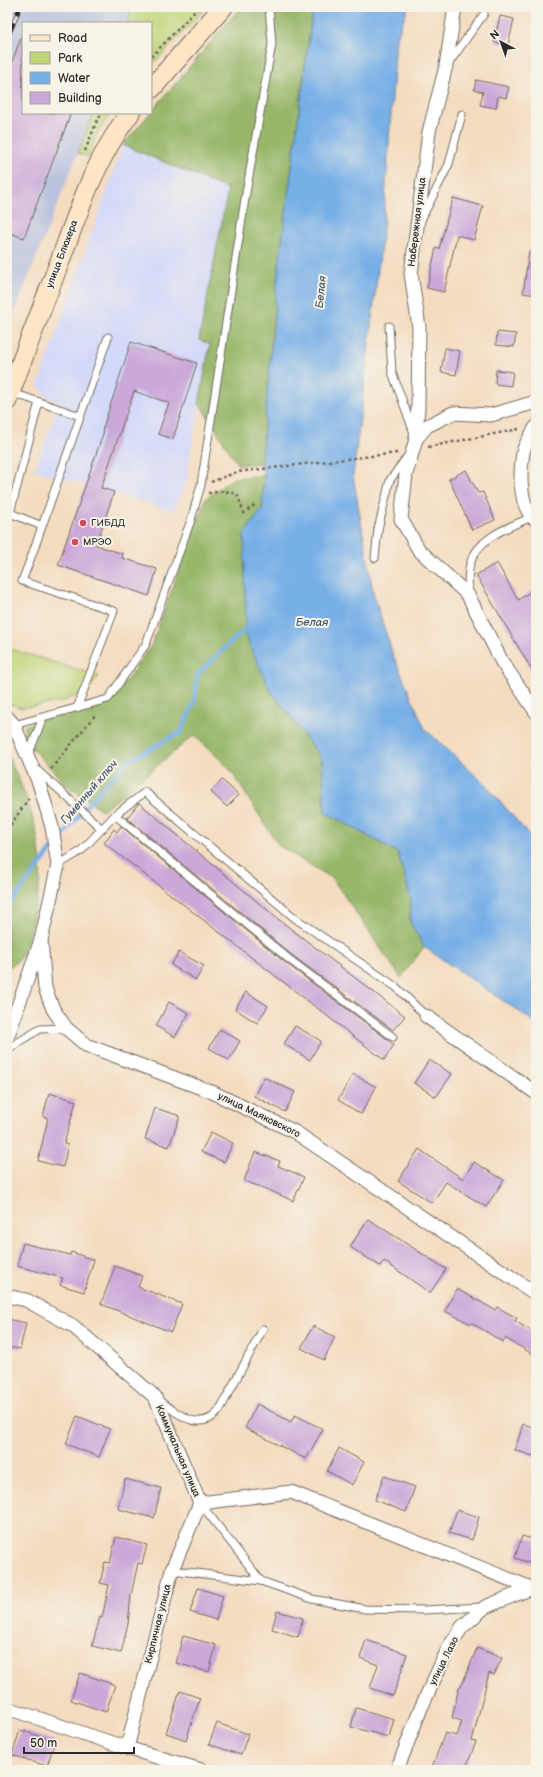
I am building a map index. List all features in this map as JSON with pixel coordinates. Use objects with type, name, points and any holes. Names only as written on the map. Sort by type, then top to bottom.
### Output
[{"type":"main road","points":[[152,88],[223,7]]},
{"type":"main road","name":"улица Блюхера","points":[[9,397],[85,194],[100,159],[114,135],[129,114]]},
{"type":"street","name":"Набережная улица","points":[[455,7],[446,66],[429,132],[411,274],[419,327],[418,408],[414,445],[406,474],[401,519],[419,550],[468,595]]},
{"type":"street","points":[[414,445],[427,426],[453,413],[491,415],[536,402]]},
{"type":"street","points":[[534,518],[521,492],[524,451],[536,427]]},
{"type":"street","points":[[468,595],[502,662],[536,712]]},
{"type":"street","points":[[7,1038],[41,940],[58,865],[42,780],[30,761],[10,721]]},
{"type":"street","name":"улица Маяковского","points":[[41,940],[45,988],[53,1010],[66,1028],[86,1045],[212,1092],[295,1132],[536,1294]]},
{"type":"street","points":[[426,1016],[536,1093]]},
{"type":"street","name":"Коммунальная улица","points":[[7,1296],[26,1300],[73,1326],[154,1398],[200,1503],[291,1492],[534,1589]]},
{"type":"street","name":"Кирпичная улица","points":[[127,1748],[172,1570],[200,1503]]},
{"type":"street","name":"улица Лазо","points":[[397,1770],[421,1708],[449,1647],[462,1627],[485,1607],[534,1589]]},
{"type":"street","points":[[7,1708],[127,1748],[202,1770]]},
{"type":"lane","points":[[10,721],[43,717],[108,699],[146,644],[191,520],[201,485],[245,199],[272,44],[269,7]]},
{"type":"lane","points":[[446,66],[484,14]]},
{"type":"lane","points":[[416,231],[449,164],[462,114]]},
{"type":"lane","points":[[375,558],[378,529],[390,480],[414,445],[392,372],[389,326]]},
{"type":"lane","points":[[77,708],[114,611],[22,581],[108,337]]},
{"type":"lane","points":[[9,397],[39,402],[80,416]]},
{"type":"lane","points":[[39,402],[10,513],[42,526]]},
{"type":"lane","points":[[468,595],[470,564],[481,544],[508,527],[534,518]]},
{"type":"lane","points":[[30,761],[43,717]]},
{"type":"lane","points":[[42,780],[75,804],[102,829]]},
{"type":"lane","points":[[58,865],[81,851],[115,815],[145,792],[296,919],[396,987],[426,1016]]},
{"type":"lane","points":[[115,815],[290,960],[393,1036]]},
{"type":"lane","points":[[7,1051],[40,1029],[66,1028]]},
{"type":"lane","points":[[154,1398],[192,1420],[202,1422],[212,1419],[218,1411],[263,1329]]},
{"type":"lane","points":[[200,1503],[261,1581]]},
{"type":"lane","points":[[172,1570],[261,1581],[312,1599],[365,1609],[424,1610],[485,1607]]},
{"type":"path","points":[[152,56],[199,7]]},
{"type":"path","points":[[201,485],[237,472],[371,457],[414,445],[521,429]]},
{"type":"path","points":[[198,495],[225,491],[238,494],[244,513],[255,505]]},
{"type":"path","points":[[7,830],[42,780],[108,699]]},
{"type":"shaded area","points":[[7,7],[133,7],[127,22],[22,22],[22,114],[94,114],[7,331]]},
{"type":"shaded area","points":[[123,145],[228,189],[199,340],[210,344],[185,487],[173,511],[35,470],[59,402],[46,397],[38,385]]},
{"type":"green space","points":[[133,7],[207,7],[152,65],[152,22],[127,22]]},
{"type":"green space","points":[[241,7],[313,7],[277,280],[261,463],[238,465],[199,403],[210,344],[199,340],[228,189],[123,145],[150,114],[152,114],[152,111]]},
{"type":"green space","points":[[94,114],[109,114],[97,133],[88,157],[78,153]]},
{"type":"green space","points":[[264,475],[262,509],[244,534],[270,690],[322,759],[325,812],[398,853],[411,900],[410,922],[424,947],[401,978],[332,878],[279,846],[229,768],[194,735],[103,811],[68,787],[27,743],[24,727],[34,722],[111,702],[151,646],[206,498],[234,478]]},
{"type":"green space","points":[[7,648],[99,676],[86,692],[61,702],[22,708],[7,703]]},
{"type":"green space","points":[[7,755],[28,802],[33,819],[40,854],[40,871],[39,888],[26,946],[21,957],[12,965],[7,967]]},
{"type":"water","name":"Белая","points":[[313,7],[408,7],[396,40],[383,229],[353,476],[374,596],[393,655],[425,729],[485,784],[536,843],[536,1023],[424,947],[410,922],[411,900],[398,853],[325,812],[322,759],[270,690],[246,637],[244,534],[262,509],[264,475],[261,463],[277,280]]},
{"type":"building","points":[[500,16],[514,19],[508,45],[494,42]]},
{"type":"building","points":[[22,35],[22,114],[71,114],[24,238],[7,232],[7,75]]},
{"type":"building","points":[[476,80],[509,87],[506,98],[498,96],[496,108],[480,105],[483,92],[474,90]]},
{"type":"building","points":[[453,198],[483,206],[474,240],[457,235],[444,292],[427,288],[436,248],[439,249]]},
{"type":"building","points":[[529,251],[536,251],[536,295],[523,293]]},
{"type":"building","points":[[497,332],[516,334],[514,347],[496,345]]},
{"type":"building","points":[[131,342],[197,363],[173,439],[158,434],[169,403],[134,391],[101,488],[114,492],[96,545],[123,554],[122,558],[157,569],[149,596],[58,565],[104,431],[102,431]]},
{"type":"building","points":[[445,348],[460,351],[456,375],[441,372]]},
{"type":"building","points":[[496,370],[513,372],[511,386],[495,384]]},
{"type":"building","points":[[466,470],[478,493],[483,492],[495,520],[472,530],[449,479]]},
{"type":"building","points":[[497,563],[518,600],[536,588],[536,677],[476,575]]},
{"type":"building","points":[[222,780],[239,795],[227,807],[211,792]]},
{"type":"building","points":[[139,803],[278,919],[405,1016],[393,1030],[293,956],[127,818]]},
{"type":"building","points":[[121,826],[287,964],[394,1045],[384,1060],[104,843],[114,829],[117,832]]},
{"type":"building","points":[[179,952],[204,966],[196,980],[171,965]]},
{"type":"building","points":[[246,992],[268,1006],[257,1023],[235,1009]]},
{"type":"building","points":[[169,1002],[189,1013],[175,1037],[156,1026]]},
{"type":"building","points":[[295,1026],[321,1041],[310,1060],[284,1044]]},
{"type":"building","points":[[220,1029],[240,1041],[229,1060],[209,1048]]},
{"type":"building","points":[[429,1060],[452,1074],[436,1097],[414,1083]]},
{"type":"building","points":[[353,1074],[376,1087],[361,1114],[338,1100]]},
{"type":"building","points":[[264,1077],[295,1092],[285,1112],[254,1096]]},
{"type":"building","points":[[49,1093],[76,1101],[64,1144],[68,1145],[63,1167],[38,1161],[48,1118],[43,1117]]},
{"type":"building","points":[[155,1108],[180,1116],[169,1147],[145,1139]]},
{"type":"building","points":[[211,1132],[233,1143],[224,1162],[201,1152]]},
{"type":"building","points":[[419,1149],[463,1179],[474,1162],[504,1180],[486,1207],[446,1182],[432,1203],[398,1181]]},
{"type":"building","points":[[255,1152],[280,1161],[278,1166],[304,1177],[293,1201],[244,1181]]},
{"type":"building","points":[[368,1219],[446,1269],[430,1293],[384,1261],[380,1266],[350,1247]]},
{"type":"building","points":[[23,1243],[70,1255],[71,1252],[94,1260],[84,1292],[60,1285],[63,1278],[17,1266]]},
{"type":"building","points":[[115,1266],[142,1276],[138,1287],[182,1304],[171,1332],[101,1304]]},
{"type":"building","points":[[457,1289],[495,1310],[497,1307],[517,1318],[515,1321],[536,1334],[536,1356],[505,1338],[503,1342],[472,1323],[471,1324],[445,1311]]},
{"type":"building","points":[[7,1319],[26,1323],[20,1349],[7,1347]]},
{"type":"building","points":[[313,1326],[335,1337],[324,1360],[301,1348]]},
{"type":"building","points":[[257,1404],[291,1422],[295,1415],[323,1429],[306,1459],[245,1428]]},
{"type":"building","points":[[77,1416],[110,1429],[99,1457],[66,1444]]},
{"type":"building","points":[[523,1424],[536,1428],[536,1457],[515,1450]]},
{"type":"building","points":[[339,1448],[364,1462],[352,1485],[327,1471]]},
{"type":"building","points":[[384,1476],[415,1487],[406,1512],[375,1500]]},
{"type":"building","points":[[125,1479],[161,1488],[154,1518],[118,1509]]},
{"type":"building","points":[[457,1510],[479,1517],[472,1540],[449,1533]]},
{"type":"building","points":[[522,1536],[536,1540],[536,1565],[515,1558]]},
{"type":"building","points":[[116,1537],[147,1545],[142,1564],[138,1563],[131,1595],[128,1624],[121,1653],[92,1646],[100,1617],[102,1618],[109,1585],[100,1583],[105,1562],[110,1563]]},
{"type":"building","points":[[198,1588],[223,1596],[216,1620],[190,1612]]},
{"type":"building","points":[[277,1611],[303,1618],[298,1637],[272,1629]]},
{"type":"building","points":[[183,1636],[216,1645],[209,1672],[176,1663]]},
{"type":"building","points":[[366,1640],[407,1654],[393,1696],[370,1688],[378,1665],[360,1658]]},
{"type":"building","points":[[477,1648],[502,1658],[494,1675],[489,1673],[472,1741],[476,1742],[465,1770],[431,1770],[445,1733],[457,1736],[462,1721],[452,1718],[459,1687],[461,1687]]},
{"type":"building","points":[[80,1673],[115,1685],[106,1712],[71,1700]]},
{"type":"building","points":[[180,1691],[200,1698],[186,1740],[166,1733]]},
{"type":"building","points":[[356,1708],[394,1719],[389,1737],[351,1727]]},
{"type":"building","points":[[217,1723],[248,1734],[241,1755],[209,1744]]},
{"type":"building","points":[[20,1730],[55,1741],[47,1766],[12,1755]]},
{"type":"waterway","name":"Гуменный ключ","points":[[57,843],[87,805],[127,762],[181,732],[195,700],[197,675],[250,624]]},
{"type":"waterway","name":"Гуменный ключ","points":[[7,908],[52,849]]},
{"type":"railway","points":[[7,39],[20,7]]},
{"type":"place","name":"ГИБДД","points":[[83,523]]},
{"type":"place","name":"МРЭО","points":[[75,542]]}]
